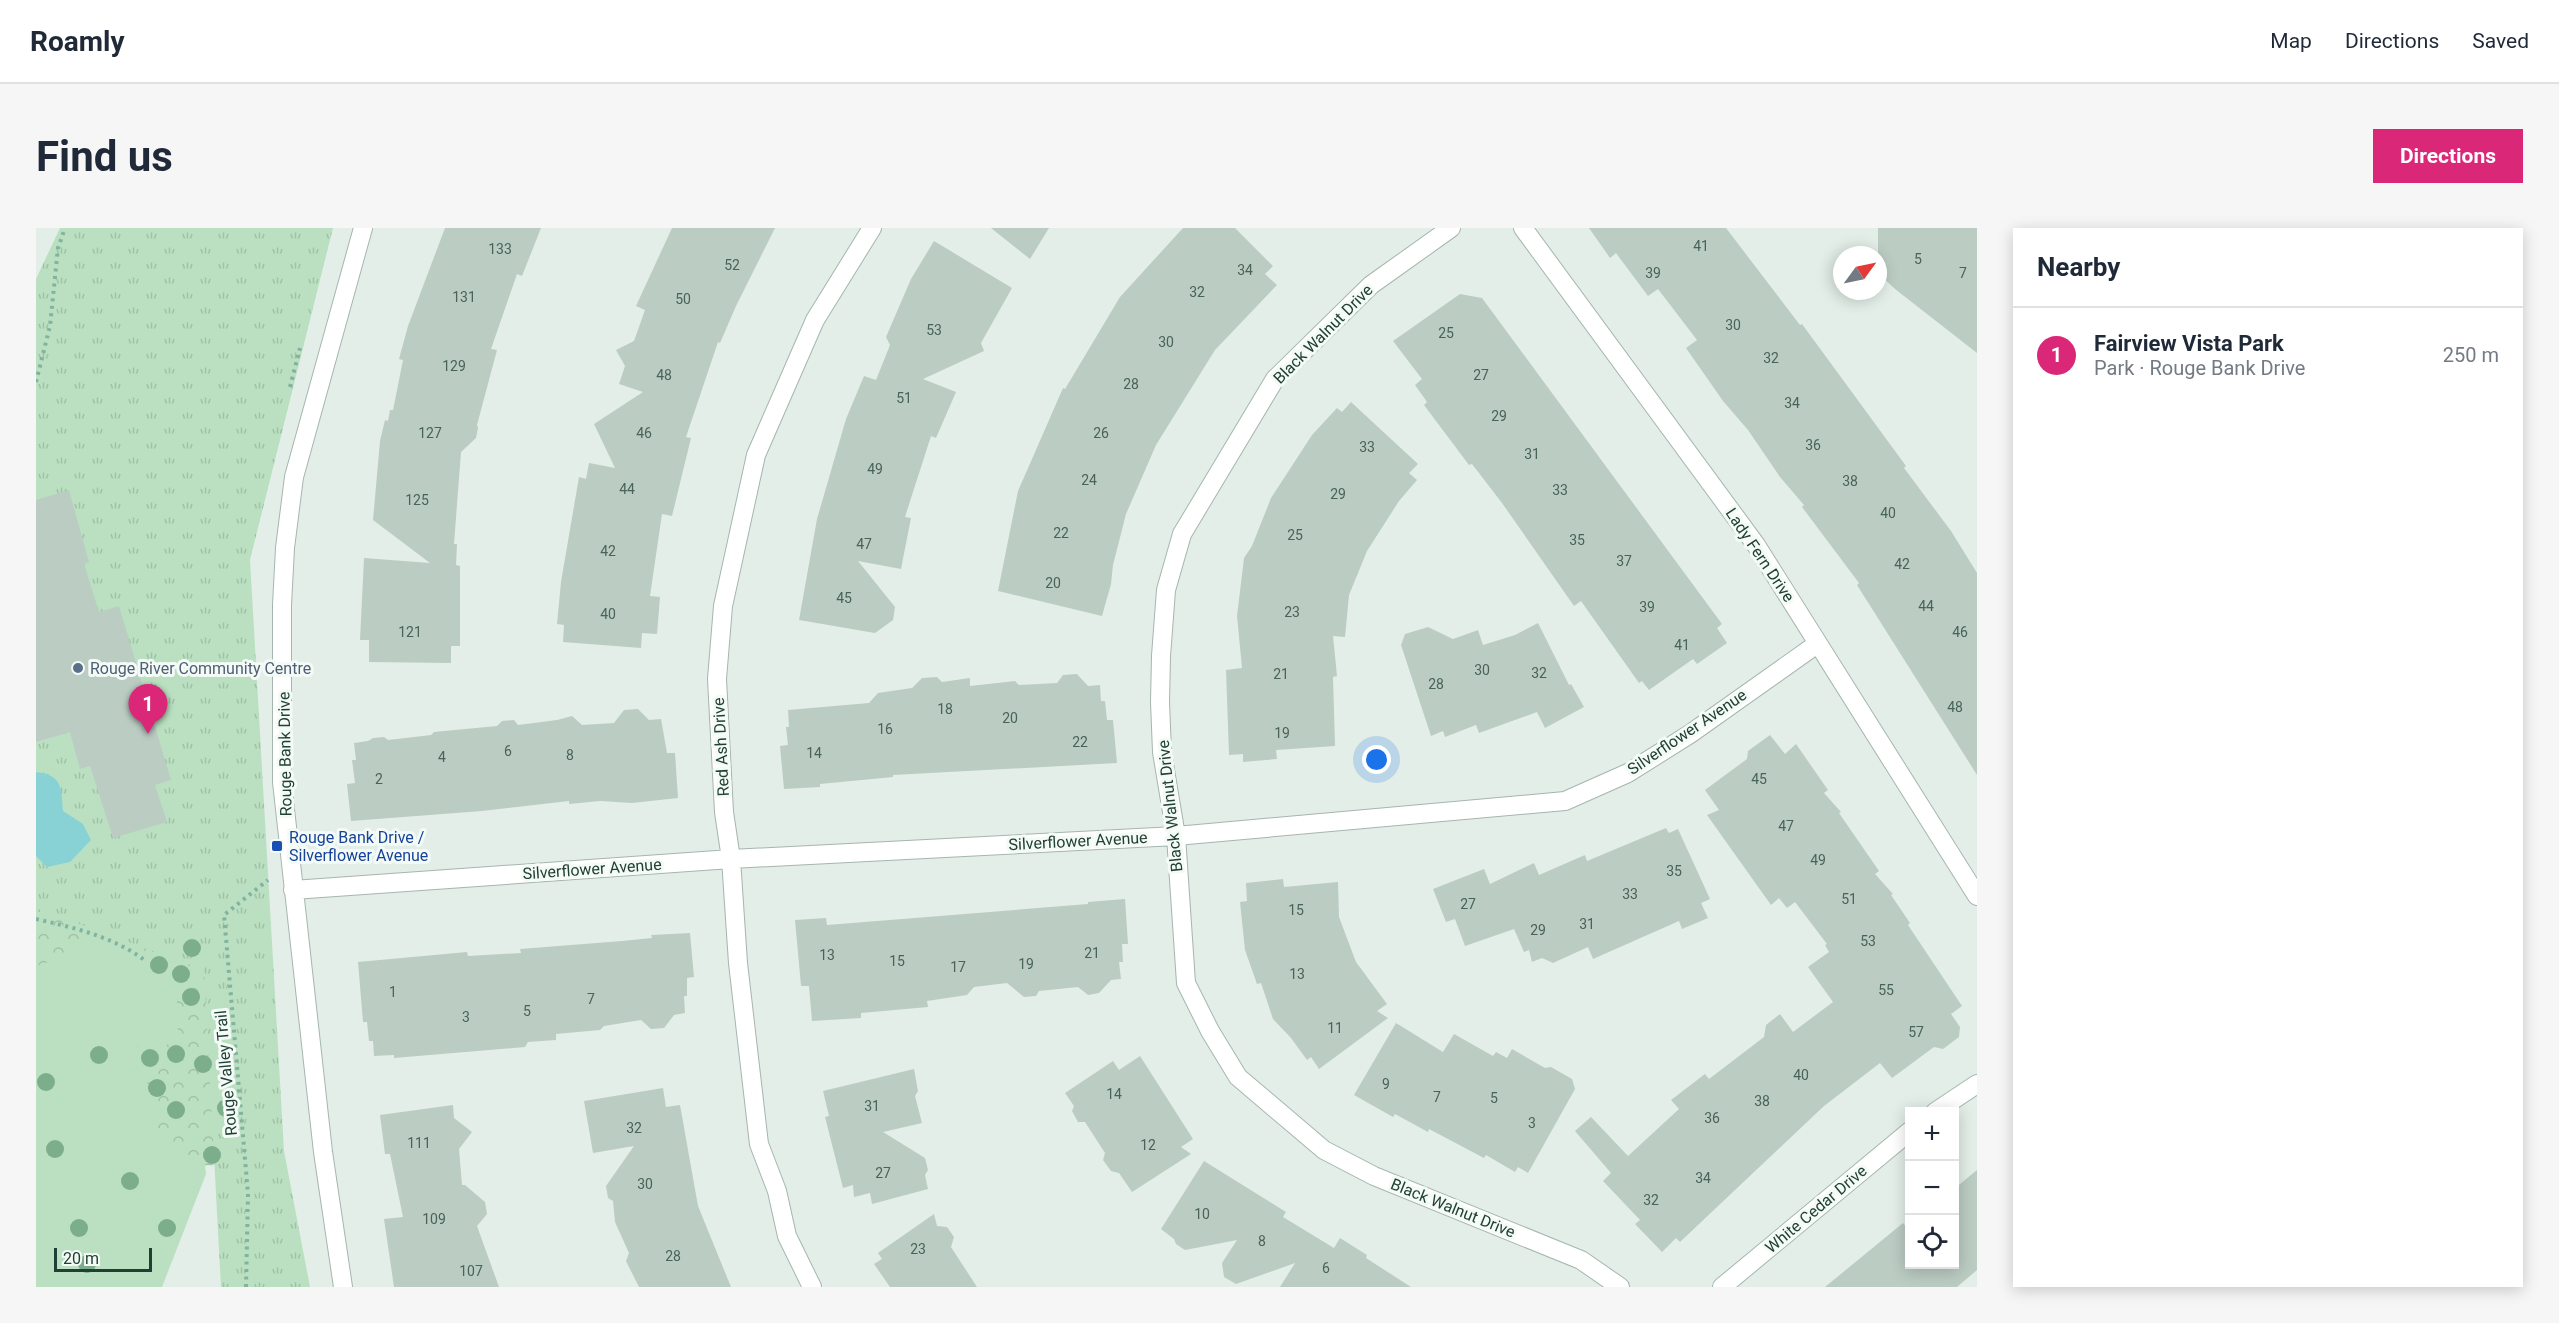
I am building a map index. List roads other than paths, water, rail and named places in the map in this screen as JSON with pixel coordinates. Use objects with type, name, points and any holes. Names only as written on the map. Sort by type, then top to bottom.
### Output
[{"type":"street","name":"Rouge Bank Drive","points":[[343,1287],[323,1152],[282,782],[282,605],[285,548],[294,477],[363,228]]},
{"type":"street","name":"Red Ash Drive","points":[[812,1287],[787,1236],[777,1191],[759,1144],[738,963],[731,859],[724,812],[717,679],[723,606],[756,455],[815,320],[872,228]]},
{"type":"street","name":"Black Walnut Drive","points":[[1451,228],[1371,285],[1275,379],[1182,534],[1166,590],[1161,656],[1162,752],[1176,836],[1186,983],[1210,1031],[1238,1077],[1324,1150],[1374,1176],[1581,1260],[1620,1287]]},
{"type":"street","name":"Lady Fern Drive","points":[[1523,228],[1756,545],[1977,896]]},
{"type":"street","name":"Silverflower Avenue","points":[[293,890],[731,859],[1176,836],[1565,801],[1628,773],[1690,734],[1817,644]]},
{"type":"street","points":[[1942,1107],[1977,1084]]},
{"type":"street","name":"White Cedar Drive","points":[[1722,1287],[1905,1135]]},
{"type":"water","points":[[36,772],[51,776],[56,780],[61,789],[63,811],[83,824],[91,840],[70,862],[47,867],[36,856]]},
{"type":"place","name":"Rouge River Community Centre","points":[[78,668]]},
{"type":"place","name":"Fairview Vista Park","points":[[148,734]]},
{"type":"place","name":"Rouge Bank Drive / Silverflower Avenue","points":[[277,846]]}]
